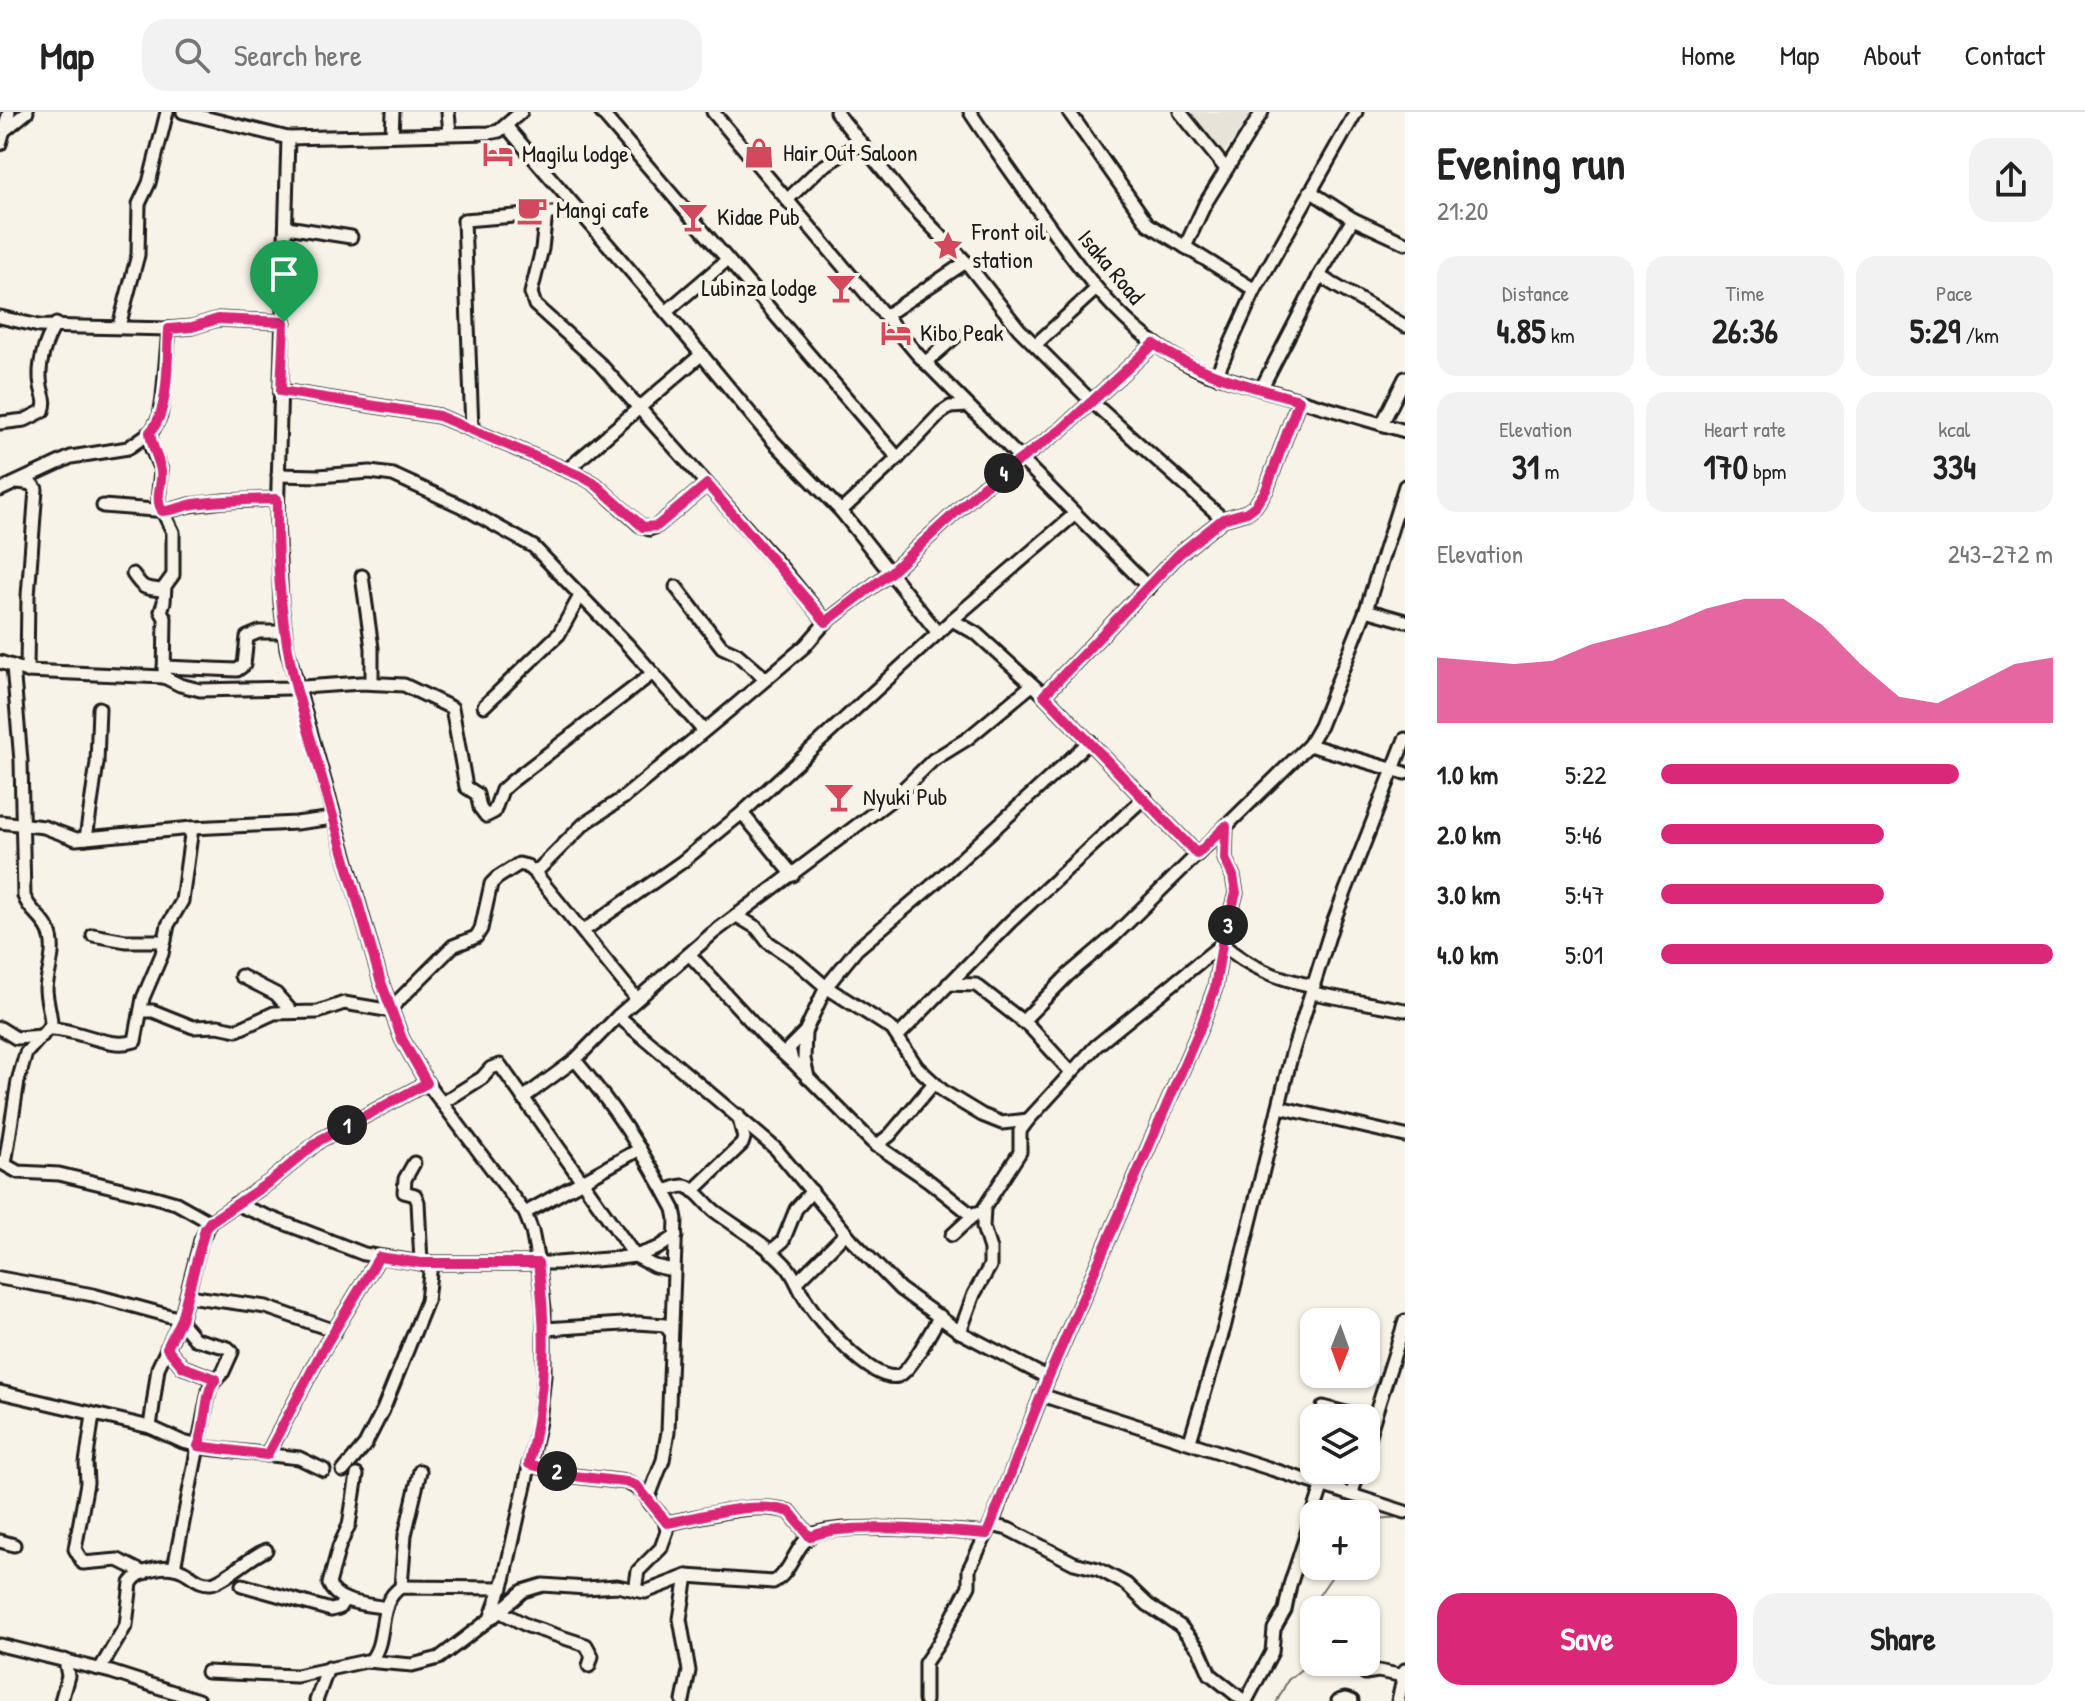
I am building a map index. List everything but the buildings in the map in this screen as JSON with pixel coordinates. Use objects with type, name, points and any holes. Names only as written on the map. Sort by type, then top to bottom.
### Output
[{"type":"street","points":[[0,144],[9,112]]},
{"type":"street","points":[[2,133],[27,112]]},
{"type":"street","points":[[119,326],[138,255],[139,204],[149,183],[167,112]]},
{"type":"street","points":[[183,112],[208,115],[288,138],[336,139],[489,133],[499,131],[521,112]]},
{"type":"street","points":[[239,112],[244,127]]},
{"type":"street","points":[[392,135],[393,112]]},
{"type":"street","points":[[448,112],[450,133]]},
{"type":"street","points":[[601,112],[898,458]]},
{"type":"street","points":[[713,112],[925,363],[1149,588]]},
{"type":"street","points":[[836,112],[909,203],[966,262],[1019,329],[1090,400],[1223,519]]},
{"type":"street","name":"Isaka Road","points":[[970,112],[1095,290],[1154,344],[1177,360],[1216,376],[1405,431]]},
{"type":"street","points":[[1069,112],[1148,224],[1255,290]]},
{"type":"street","points":[[1180,112],[1226,169]]},
{"type":"street","points":[[1185,247],[1190,232],[1262,112]]},
{"type":"street","points":[[1216,376],[1255,290],[1352,113]]},
{"type":"street","points":[[506,126],[774,442],[841,511],[938,633]]},
{"type":"street","points":[[288,138],[277,499],[284,632],[296,688],[380,979],[402,1039],[427,1083],[525,1213],[538,1263],[545,1329],[543,1392],[495,1615]]},
{"type":"street","points":[[787,200],[818,170],[861,142]]},
{"type":"street","points":[[1310,191],[1353,219],[1401,239]]},
{"type":"street","points":[[472,429],[464,220],[578,211]]},
{"type":"street","points":[[546,213],[532,300],[600,364],[826,622]]},
{"type":"street","points":[[1261,389],[1319,276],[1353,219]]},
{"type":"street","points":[[287,227],[351,237]]},
{"type":"street","points":[[666,312],[727,260]]},
{"type":"street","points":[[885,316],[966,262]]},
{"type":"street","points":[[1319,276],[1405,326]]},
{"type":"street","points":[[1035,345],[1095,290]]},
{"type":"street","points":[[0,317],[39,326],[169,329],[192,327],[218,319],[284,322]]},
{"type":"street","points":[[0,423],[25,420],[43,411],[46,400],[40,383],[44,351],[48,336],[56,324]]},
{"type":"street","points":[[0,490],[71,457],[128,448],[150,432],[156,426],[162,406],[169,329]]},
{"type":"street","points":[[925,363],[956,336]]},
{"type":"street","points":[[535,873],[584,824],[623,798],[766,679],[805,646],[826,622],[891,572],[984,486],[1062,429],[1154,344]]},
{"type":"street","points":[[567,470],[702,354]]},
{"type":"street","points":[[1382,424],[1405,378]]},
{"type":"street","points":[[281,391],[439,416],[595,484],[640,525],[649,529],[657,526],[707,484]]},
{"type":"street","points":[[1044,695],[1179,554],[1223,519],[1247,512],[1255,506],[1266,490],[1299,400]]},
{"type":"street","points":[[841,511],[941,413],[950,407],[968,406]]},
{"type":"street","points":[[150,432],[151,447],[161,470],[158,502],[173,532],[174,570],[163,590],[161,611],[165,618],[164,672]]},
{"type":"street","points":[[278,475],[327,476],[370,472],[393,475],[461,506],[534,547],[703,730]]},
{"type":"street","points":[[19,482],[32,484],[36,489],[28,596],[27,671]]},
{"type":"street","points":[[1022,1022],[1309,745],[1320,726],[1366,610],[1405,486]]},
{"type":"street","points":[[103,506],[162,511],[224,501],[277,499]]},
{"type":"street","points":[[583,931],[682,862],[742,813],[952,620],[1075,514]]},
{"type":"street","points":[[133,574],[144,588],[163,590]]},
{"type":"street","points":[[362,576],[371,639],[372,683]]},
{"type":"street","points":[[676,587],[722,647],[737,654],[766,679]]},
{"type":"street","points":[[484,706],[559,634],[580,596]]},
{"type":"street","points":[[1366,610],[1405,621]]},
{"type":"street","points":[[952,620],[977,634],[1044,695],[1197,854]]},
{"type":"street","points":[[0,662],[27,671],[240,670],[244,665],[247,637],[259,632],[284,632]]},
{"type":"street","points":[[13,666],[21,761],[24,896],[29,908],[44,922],[52,941],[46,989],[51,1014],[46,1032],[26,1053],[2,1163],[18,1172],[67,1175],[155,1197],[176,1203],[210,1222]]},
{"type":"street","points":[[200,690],[201,669]]},
{"type":"street","points":[[164,672],[180,685],[200,690],[372,683],[409,686],[451,706],[466,787],[477,794],[480,808],[486,816],[494,812],[502,790],[653,673]]},
{"type":"street","points":[[523,1098],[575,1060],[618,1016],[689,954],[895,797],[933,760],[967,739],[1032,685]]},
{"type":"street","points":[[86,838],[97,763],[99,708]]},
{"type":"street","points":[[1190,1441],[1224,1328],[1291,1057],[1333,923],[1399,772],[1405,739]]},
{"type":"street","points":[[792,1061],[790,1046],[805,1032],[826,987],[857,949],[935,883],[1090,741]]},
{"type":"street","points":[[1309,745],[1399,772]]},
{"type":"street","points":[[898,1036],[1107,829],[1145,797]]},
{"type":"street","points":[[742,813],[793,875]]},
{"type":"street","points":[[0,822],[44,827],[76,839],[334,818]]},
{"type":"street","points":[[925,1701],[925,1663],[969,1586],[969,1569],[989,1529],[1048,1378],[1215,988],[1222,944],[1236,893],[1225,859],[1226,826]]},
{"type":"street","points":[[0,1028],[16,1038],[46,1032],[135,1041],[143,998],[162,954],[168,925],[185,891],[192,828]]},
{"type":"street","points":[[392,1010],[453,946],[478,935],[491,884],[519,864],[535,873],[637,999]]},
{"type":"street","points":[[737,916],[757,928],[768,942],[826,987],[898,1036],[917,1067],[934,1083],[982,1115],[1006,1123],[1028,1120]]},
{"type":"street","points":[[93,935],[126,941],[165,941]]},
{"type":"street","points":[[1222,944],[1244,963],[1272,976],[1313,989],[1405,1010]]},
{"type":"street","points":[[952,1235],[985,1204],[1020,1152],[1020,1131],[1071,1072],[1096,1046],[1222,944]]},
{"type":"street","points":[[689,954],[768,1040],[876,1146],[929,1181],[973,1216]]},
{"type":"street","points":[[241,976],[271,990],[292,1012]]},
{"type":"street","points":[[948,984],[976,985],[1022,1022],[1071,1072]]},
{"type":"street","points":[[141,1011],[153,1011],[193,1027],[218,1026],[237,1030],[274,1013],[318,1012],[344,1003],[392,1010]]},
{"type":"street","points":[[618,1016],[776,1149],[846,1233],[900,1289],[960,1332],[1048,1378]]},
{"type":"street","points":[[805,1032],[804,1059],[808,1078]]},
{"type":"street","points":[[575,1060],[640,1149],[674,1209],[676,1236],[665,1448],[648,1499]]},
{"type":"street","points":[[442,1103],[498,1065],[503,1068],[635,1256],[654,1266],[673,1270]]},
{"type":"street","points":[[150,1427],[158,1368],[181,1320],[201,1240],[210,1222],[271,1181],[320,1140],[427,1083]]},
{"type":"street","points":[[876,1146],[890,1135],[934,1083]]},
{"type":"street","points":[[1279,1107],[1405,1136]]},
{"type":"street","points":[[693,1191],[742,1144],[744,1138],[738,1115]]},
{"type":"street","points":[[525,1213],[640,1149]]},
{"type":"street","points":[[343,1471],[365,1445],[383,1410],[427,1301],[426,1263],[418,1202],[415,1195],[404,1192],[405,1179],[414,1163]]},
{"type":"street","points":[[665,1191],[685,1186],[784,1263],[806,1301],[850,1352],[887,1376],[894,1377],[906,1371],[940,1316]]},
{"type":"street","points":[[770,1252],[783,1241],[796,1209],[812,1191]]},
{"type":"street","points":[[235,1204],[364,1254],[426,1263],[538,1263],[635,1256],[658,1248],[676,1236]]},
{"type":"street","points":[[960,1332],[974,1294],[990,1266],[990,1249],[983,1227],[985,1204]]},
{"type":"street","points":[[797,1282],[846,1233]]},
{"type":"street","points":[[267,1455],[294,1402],[379,1257]]},
{"type":"street","points":[[0,1278],[93,1295],[181,1320],[200,1341],[231,1349],[227,1364],[210,1386],[174,1568]]},
{"type":"street","points":[[188,1296],[266,1307],[335,1331]]},
{"type":"street","points":[[1378,1404],[1405,1321]]},
{"type":"street","points":[[545,1329],[638,1323],[665,1325],[672,1333]]},
{"type":"street","points":[[167,1348],[183,1367],[216,1379]]},
{"type":"street","points":[[0,1394],[150,1427],[198,1446],[299,1458],[324,1470]]},
{"type":"street","points":[[1041,1395],[1300,1477]]},
{"type":"street","points":[[93,1415],[86,1463],[87,1483],[75,1549],[83,1563],[118,1560],[144,1573]]},
{"type":"street","points":[[529,1464],[574,1476],[626,1482],[643,1491],[667,1523],[665,1542],[638,1571],[635,1590]]},
{"type":"street","points":[[401,1587],[405,1535],[420,1471]]},
{"type":"street","points":[[357,1475],[349,1525],[339,1547],[329,1584],[333,1592],[345,1599],[386,1608]]},
{"type":"street","points":[[207,1672],[296,1676],[370,1661],[400,1665],[430,1661],[439,1658],[523,1591],[543,1585],[586,1588],[617,1586],[648,1591],[687,1576],[773,1582],[783,1576],[810,1537],[834,1529],[1008,1529],[1074,1563],[1103,1571],[1126,1584],[1148,1605],[1180,1626],[1199,1649],[1210,1674],[1245,1701],[1272,1652],[1274,1629],[1285,1610],[1290,1585],[1323,1484],[1405,1512]]},
{"type":"street","points":[[1352,1493],[1355,1484]]},
{"type":"street","points":[[667,1523],[750,1507],[767,1508],[790,1512],[810,1537]]},
{"type":"street","points":[[0,1541],[14,1545]]},
{"type":"street","points":[[100,1669],[126,1625],[132,1580],[157,1568],[174,1568],[200,1581],[216,1582],[266,1550]]},
{"type":"street","points":[[683,1701],[689,1671],[680,1619],[687,1576]]},
{"type":"street","points":[[242,1585],[331,1610],[339,1608],[345,1599]]},
{"type":"street","points":[[370,1661],[381,1641],[386,1608],[394,1592],[401,1587],[502,1588]]},
{"type":"street","points":[[495,1615],[589,1647],[592,1656],[589,1666]]},
{"type":"street","points":[[0,1645],[100,1669],[198,1700]]},
{"type":"street","points":[[61,1701],[68,1676],[65,1660]]},
{"type":"street","points":[[316,1701],[328,1668]]},
{"type":"street","points":[[1380,1671],[1404,1672],[1401,1693]]},
{"type":"street","points":[[1338,1701],[1352,1701]]},
{"type":"shaded area","points":[[1186,112],[1256,112],[1222,155]]},
{"type":"waterway","points":[[1380,1519],[1404,1517]]},
{"type":"waterway","points":[[1318,1596],[1329,1580]]},
{"type":"waterway","points":[[1277,1701],[1288,1680],[1300,1670]]},
{"type":"place","name":"Hair Out Saloon","points":[[759,153]]},
{"type":"place","name":"Magilu lodge","points":[[498,154]]},
{"type":"place","name":"Mangi cafe","points":[[532,210]]},
{"type":"place","name":"Kidae Pub","points":[[693,217]]},
{"type":"place","name":"Front oil station","points":[[948,246]]},
{"type":"place","name":"Lubinza lodge","points":[[841,288]]},
{"type":"place","name":"Kibo Peak","points":[[896,333]]},
{"type":"place","name":"Nyuki Pub","points":[[839,797]]},
{"type":"route","points":[[221,318],[284,322],[281,391],[449,419],[583,477],[640,525],[649,529],[657,526],[707,484],[826,622],[891,572],[984,486],[1062,429],[1154,344],[1177,360],[1204,372],[1299,400],[1266,490],[1255,506],[1247,512],[1223,519],[1179,554],[1044,695],[1197,854],[1226,826],[1225,859],[1236,884],[1236,893],[1222,944],[1215,988],[1202,1024],[1048,1378],[987,1534],[909,1529],[834,1529],[810,1537],[790,1512],[750,1507],[667,1523],[637,1486],[574,1476],[529,1464],[539,1422],[544,1376],[544,1308],[538,1263],[421,1263],[379,1257],[322,1351],[267,1455],[198,1446],[210,1386],[216,1379],[178,1364],[167,1348],[181,1319],[205,1229],[210,1222],[283,1172],[320,1140],[427,1083],[402,1039],[380,979],[296,688],[281,603],[277,499],[224,501],[167,511],[162,511],[158,502],[161,470],[151,447],[150,432],[160,416],[169,329],[192,327],[221,318]]}]
